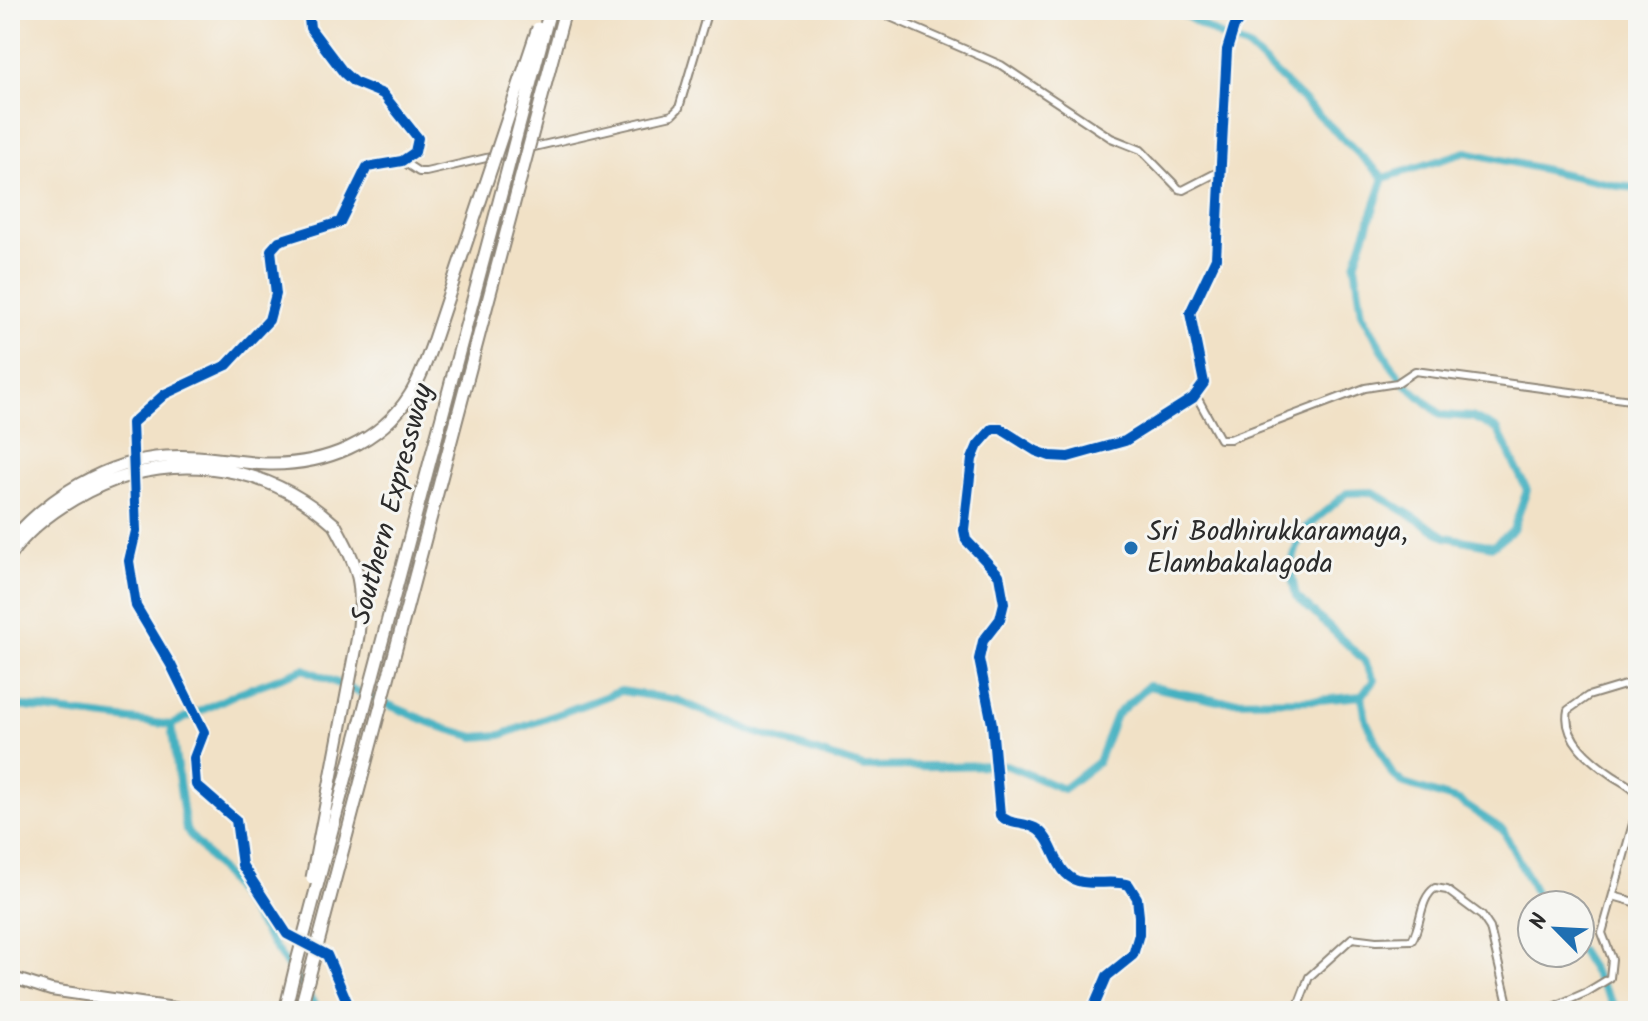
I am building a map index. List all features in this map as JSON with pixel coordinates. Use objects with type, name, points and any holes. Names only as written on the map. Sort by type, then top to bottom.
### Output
[{"type":"highway","points":[[10,542],[48,503],[78,485],[129,464],[163,457],[192,456],[271,464],[321,459],[343,452],[364,440],[394,415],[409,398],[432,345],[543,10]]},
{"type":"highway","name":"Southern Expressway","points":[[285,1011],[550,10]]},
{"type":"highway","name":"Southern Expressway","points":[[300,1011],[565,10]]},
{"type":"highway","points":[[10,555],[40,523],[73,500],[115,479],[161,467],[217,468],[278,485],[318,509],[335,525],[356,562],[361,581],[358,636],[296,965]]},
{"type":"highway","points":[[10,977],[51,990],[195,1011]]},
{"type":"street","points":[[311,10],[310,28],[344,73],[354,82],[383,94],[418,138],[415,152],[402,161],[367,167],[340,222],[279,241],[271,250],[276,294],[269,320],[227,365],[165,394],[132,423],[136,531],[129,561],[136,606],[171,665],[204,732],[194,758],[196,785],[236,820],[242,865],[287,934],[327,955],[351,1011]]},
{"type":"street","points":[[402,161],[419,172],[426,172],[672,115],[679,108],[708,10]]},
{"type":"street","points":[[874,10],[1001,65],[1111,138],[1141,150],[1179,189],[1183,190],[1220,171]]},
{"type":"street","points":[[1092,1011],[1107,976],[1133,955],[1139,934],[1137,898],[1129,885],[1119,881],[1078,881],[1060,868],[1037,829],[1004,820],[998,807],[994,745],[979,659],[980,648],[1000,619],[1004,603],[999,575],[966,540],[964,530],[970,471],[978,445],[992,429],[1001,429],[1036,451],[1068,457],[1125,441],[1193,398],[1204,383],[1190,313],[1216,258],[1227,50],[1234,27],[1247,10]]},
{"type":"street","points":[[1193,398],[1198,399],[1220,439],[1230,439],[1365,388],[1397,383],[1415,371],[1638,401]]},
{"type":"street","points":[[1638,681],[1588,696],[1568,710],[1566,719],[1577,745],[1638,795]]},
{"type":"street","points":[[1544,1011],[1610,978],[1612,959],[1602,933],[1638,806]]},
{"type":"street","points":[[1296,1011],[1309,977],[1352,938],[1412,940],[1419,929],[1429,892],[1435,888],[1447,890],[1482,916],[1490,928],[1508,1004],[1513,1011]]},
{"type":"street","points":[[1613,896],[1638,903]]},
{"type":"waterway","points":[[1176,10],[1220,36],[1249,48],[1384,178],[1466,152],[1638,188]]},
{"type":"waterway","points":[[10,701],[18,706],[171,725],[238,693],[304,669],[441,727],[475,737],[501,735],[621,691],[677,700],[751,731],[864,767],[1006,765],[1063,789],[1098,762],[1116,715],[1148,686],[1218,701],[1319,700],[1362,696],[1374,680],[1364,660],[1296,596],[1290,568],[1302,531],[1347,493],[1373,492],[1446,537],[1493,546],[1513,530],[1527,490],[1498,430],[1472,417],[1441,415],[1407,385],[1391,365],[1362,313],[1355,264],[1384,178]]},
{"type":"waterway","points":[[1362,696],[1366,721],[1392,774],[1404,784],[1459,801],[1503,830],[1533,889]]},
{"type":"waterway","points":[[171,725],[186,830],[226,877],[319,1011]]},
{"type":"waterway","points":[[1591,969],[1618,1011]]},
{"type":"cycle path","points":[[311,10],[310,28],[344,73],[354,82],[383,94],[418,138],[415,152],[402,161],[367,167],[340,222],[279,241],[271,250],[276,294],[269,320],[227,365],[165,394],[132,423],[136,531],[129,561],[136,606],[171,665],[204,732],[194,758],[196,785],[236,820],[242,865],[287,934],[327,955],[351,1011]]},
{"type":"cycle path","points":[[1092,1011],[1107,976],[1133,955],[1139,934],[1137,898],[1129,885],[1084,882],[1070,877],[1042,833],[1000,815],[992,724],[979,659],[983,641],[1000,619],[1004,603],[999,575],[966,540],[964,530],[972,459],[978,445],[992,429],[1001,429],[1050,456],[1068,457],[1125,441],[1193,398],[1204,383],[1190,313],[1216,258],[1227,50],[1234,27],[1247,10]]},
{"type":"place","name":"Sri Bodhirukkaramaya, Elambakalagoda","points":[[1131,548]]}]
